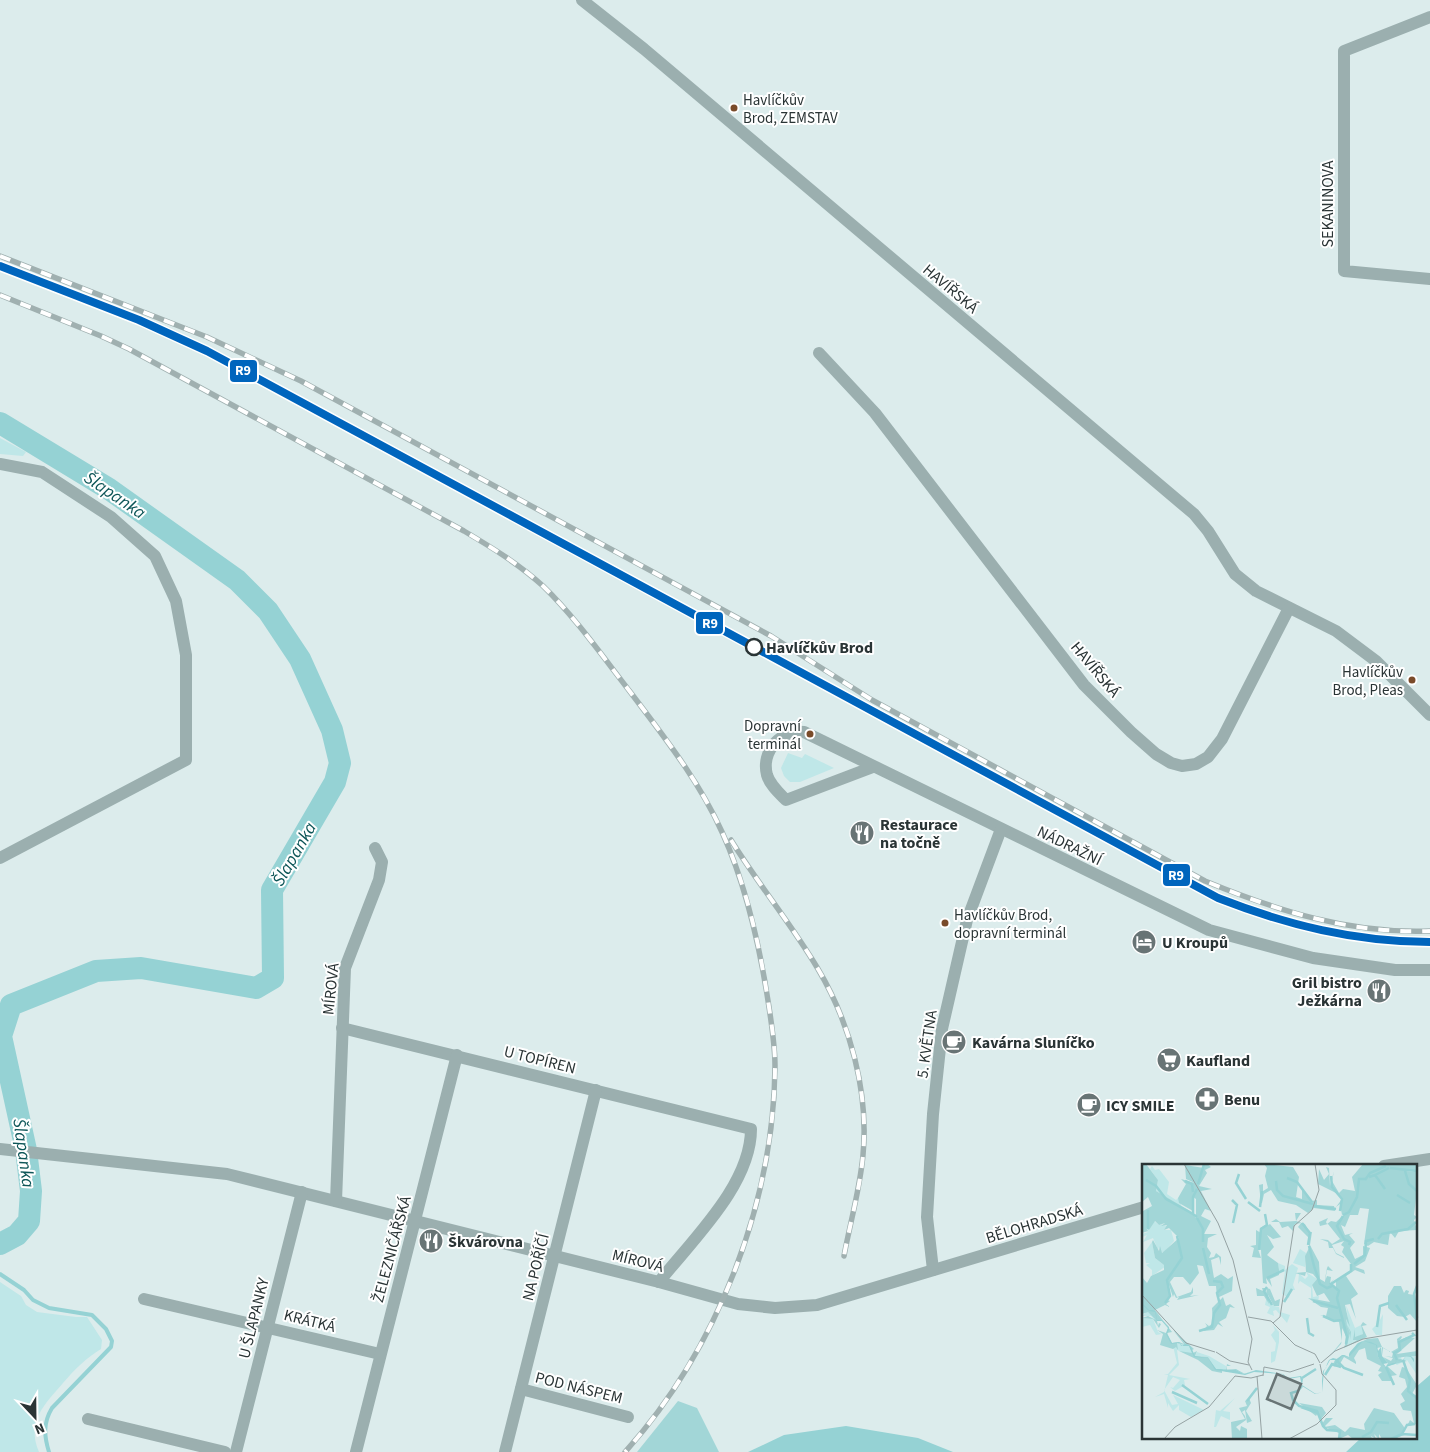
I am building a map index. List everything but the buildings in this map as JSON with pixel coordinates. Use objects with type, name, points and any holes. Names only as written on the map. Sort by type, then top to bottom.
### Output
[{"type":"street","name":"HAVÍŘSKÁ","points":[[582,0],[624,32],[1194,514],[1208,531],[1235,574],[1256,591],[1336,631],[1376,662],[1430,715]]},
{"type":"street","name":"SEKANINOVA","points":[[1430,17],[1344,51],[1344,271],[1430,279]]},
{"type":"street","name":"HAVÍŘSKÁ","points":[[819,353],[875,413],[1040,624],[1084,685],[1131,732],[1171,763],[1182,766],[1196,764],[1208,757],[1218,745],[1289,608]]},
{"type":"street","points":[[0,464],[42,472],[111,517],[155,556],[176,601],[186,654],[186,760],[0,858]]},
{"type":"street","name":"NÁDRAŽNÍ","points":[[872,766],[786,800],[769,781],[766,766],[776,741],[786,733],[798,731],[810,734],[1209,930],[1313,958],[1395,970],[1430,970]]},
{"type":"street","name":"5. KVĚTNA","points":[[933,1270],[927,1217],[933,1114],[942,1029],[966,920],[1001,829]]},
{"type":"street","name":"MÍROVÁ","points":[[336,1200],[345,968],[379,880],[382,862],[374,848]]},
{"type":"street","name":"U TOPÍREN","points":[[342,1028],[751,1129],[748,1156],[742,1174],[727,1197],[659,1282]]},
{"type":"street","name":"ŽELEZNIČÁŘSKÁ","points":[[356,1452],[457,1055]]},
{"type":"street","name":"NA POŘÍČÍ","points":[[505,1452],[596,1090]]},
{"type":"street","name":"MÍROVÁ","points":[[0,1149],[227,1174],[659,1282],[738,1304],[794,1308],[817,1305],[933,1270]]},
{"type":"street","points":[[1397,1164],[1430,1159]]},
{"type":"street","name":"U ŠLAPANKY","points":[[236,1452],[302,1192]]},
{"type":"street","name":"BĚLOHRADSKÁ","points":[[933,1270],[1142,1208]]},
{"type":"street","name":"KRÁTKÁ","points":[[144,1299],[268,1326],[380,1354]]},
{"type":"street","name":"POD NÁSPEM","points":[[521,1389],[628,1417]]},
{"type":"street","points":[[88,1419],[225,1452]]},
{"type":"shaded area","points":[[0,438],[26,452],[23,456],[0,454]]},
{"type":"shaded area","points":[[788,753],[802,758],[805,754],[834,768],[800,782],[790,782],[784,776],[781,768]]},
{"type":"shaded area","points":[[0,1282],[21,1296],[26,1305],[37,1312],[87,1317],[102,1340],[101,1349],[72,1373],[39,1414],[35,1431],[39,1452],[0,1452]]},
{"type":"shaded area","points":[[1430,1375],[1430,1452],[1346,1452],[1359,1440],[1418,1440],[1418,1385]]},
{"type":"shaded area","points":[[678,1401],[697,1408],[719,1452],[637,1452]]},
{"type":"shaded area","points":[[846,1426],[918,1438],[953,1452],[748,1452],[784,1435]]},
{"type":"waterway","name":"Šlapanka","points":[[0,423],[109,489],[237,580],[268,611],[300,659],[332,730],[340,763],[335,782],[272,890],[273,978],[256,988],[141,968],[96,971],[11,1005],[1,1036],[26,1150],[31,1191],[29,1221],[17,1235],[0,1244]]},
{"type":"waterway","points":[[0,1274],[24,1290],[33,1300],[49,1308],[92,1315],[106,1329],[112,1341],[111,1347],[52,1408],[45,1430],[49,1452]]},
{"type":"railway","points":[[0,256],[207,337],[301,381],[771,636],[872,700],[1205,881],[1260,902],[1315,918],[1371,929],[1430,931]]},
{"type":"railway","points":[[0,295],[129,349],[464,531],[515,563],[543,586],[589,638],[669,743],[713,813],[739,874],[761,962],[773,1036],[775,1066],[772,1118],[764,1170],[751,1221],[734,1272],[713,1321],[687,1368],[658,1412],[625,1452]]},
{"type":"railway","points":[[731,840],[818,969],[839,1012],[855,1059],[863,1107],[863,1155],[844,1256]]},
{"type":"transit line","name":"R9","points":[[0,266],[139,320],[207,351],[1218,898],[1244,908],[1322,930],[1375,939],[1430,942]]},
{"type":"place","name":"Havlíčkův Brod, ZEMSTAV","points":[[734,108]]},
{"type":"place","name":"Havlíčkův Brod","points":[[754,647]]},
{"type":"place","name":"Havlíčkův Brod, Pleas","points":[[1412,680]]},
{"type":"place","name":"Dopravní terminál","points":[[810,734]]},
{"type":"place","name":"Restaurace na točně","points":[[862,833]]},
{"type":"place","name":"Havlíčkův Brod, dopravní terminál","points":[[945,923]]},
{"type":"place","name":"U Kroupů","points":[[1144,942]]},
{"type":"place","name":"Gril bistro Ježkárna","points":[[1379,991]]},
{"type":"place","name":"Kavárna Sluníčko","points":[[954,1042]]},
{"type":"place","name":"Kaufland","points":[[1169,1060]]},
{"type":"place","name":"Benu","points":[[1207,1099]]},
{"type":"place","name":"ICY SMILE","points":[[1089,1105]]},
{"type":"place","name":"Škvárovna","points":[[431,1241]]}]
